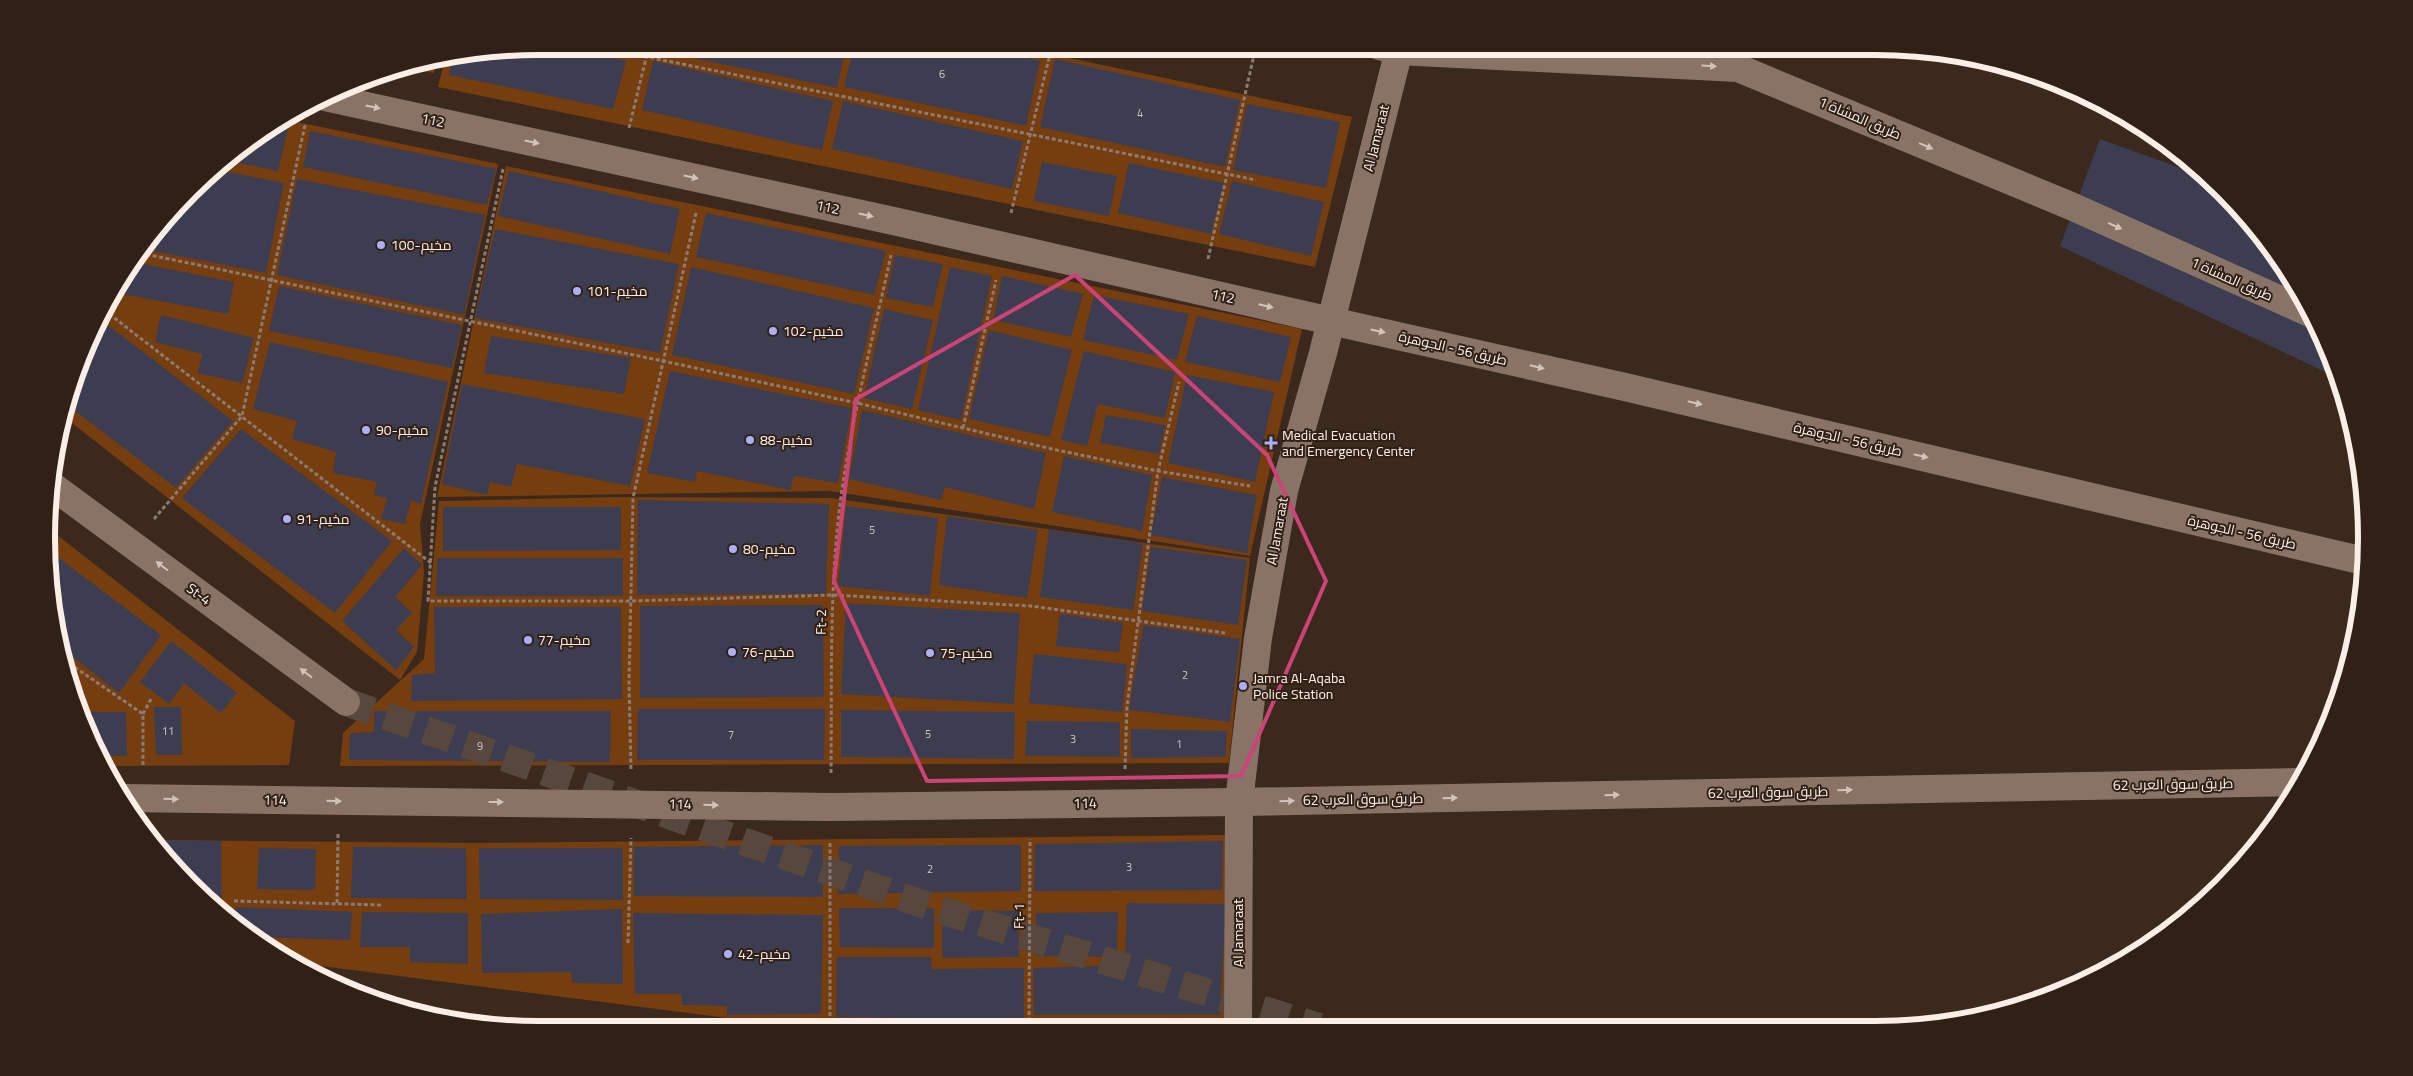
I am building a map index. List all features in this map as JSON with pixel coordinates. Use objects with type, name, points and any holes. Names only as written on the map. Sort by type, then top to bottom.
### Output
[{"type":"street","name":"Al Jamaraat","points":[[1238,1021],[1239,802],[1258,638],[1284,491],[1331,321],[1396,55]]},
{"type":"street","name":"طريق المشاة 1","points":[[1528,55],[1738,68],[2071,206],[2299,308]]},
{"type":"street","name":"112","points":[[336,99],[898,222],[1331,321]]},
{"type":"street","name":"طريق 56 - الجوهرة","points":[[1331,321],[1624,387],[2357,558]]},
{"type":"street","name":"St-4","points":[[58,489],[346,702]]},
{"type":"street","name":"طريق سوق العرب 62","points":[[1239,802],[2291,782]]},
{"type":"street","name":"114","points":[[132,798],[830,807],[1239,802]]},
{"type":"path","points":[[638,55],[1256,180]]},
{"type":"path","points":[[621,161],[647,55]]},
{"type":"path","points":[[1201,291],[1254,55]]},
{"type":"path","points":[[132,544],[242,416],[306,121]]},
{"type":"path","points":[[509,137],[434,487],[428,601],[630,601],[833,595],[1031,606],[1258,638]]},
{"type":"path","points":[[628,942],[632,803],[629,683],[633,498],[703,179]]},
{"type":"path","name":"Ft-2","points":[[830,1021],[830,807],[833,595],[840,506],[857,403],[898,222]]},
{"type":"path","points":[[147,255],[663,361],[857,403],[1052,449],[1158,471],[1284,491]]},
{"type":"path","points":[[110,315],[431,563]]},
{"type":"path","points":[[1124,802],[1126,717],[1137,621],[1158,471],[1179,382]]},
{"type":"path","points":[[72,665],[143,714]]},
{"type":"path","points":[[132,798],[143,714],[151,699]]},
{"type":"path","points":[[336,903],[339,801]]},
{"type":"path","name":"Ft-1","points":[[1029,1021],[1030,804]]},
{"type":"path","points":[[234,901],[381,905]]},
{"type":"highlighted area","points":[[1075,275],[1267,455],[1326,581],[1241,776],[927,781],[834,581],[856,399]]},
{"type":"shaded area","points":[[1054,55],[1352,117],[1315,267],[438,87],[444,64],[506,56]]},
{"type":"shaded area","points":[[436,66],[434,73],[418,70]]},
{"type":"shaded area","points":[[294,121],[498,164],[420,524],[424,572],[417,652],[400,680],[69,421],[92,353],[105,324],[136,270],[155,244],[196,196],[244,155]]},
{"type":"shaded area","points":[[506,166],[1302,329],[1250,556],[830,491],[437,497]]},
{"type":"shaded area","points":[[616,497],[831,498],[1250,558],[1229,763],[340,766],[343,733],[424,659],[439,501]]},
{"type":"shaded area","points":[[55,533],[295,721],[289,765],[113,766],[92,723],[71,663],[59,601]]},
{"type":"shaded area","points":[[1230,835],[1225,1021],[751,1021],[313,965],[270,940],[244,921],[196,880],[162,840],[475,843]]},
{"type":"building","points":[[598,55],[626,61],[613,109],[449,75],[451,63],[506,56]]},
{"type":"building","points":[[679,55],[844,55],[837,88]]},
{"type":"building","points":[[852,55],[1014,55],[1040,61],[1026,126],[844,87]]},
{"type":"building","points":[[1055,59],[1240,100],[1225,167],[1040,127]]},
{"type":"building","points":[[653,61],[833,101],[822,150],[642,110]]},
{"type":"building","points":[[843,101],[1023,141],[1012,189],[832,149]]},
{"type":"building","points":[[1247,104],[1340,122],[1326,188],[1233,170]]},
{"type":"building","points":[[289,124],[278,171],[235,162]]},
{"type":"building","points":[[310,131],[496,169],[487,205],[303,167]]},
{"type":"building","points":[[2100,139],[2186,170],[2217,196],[2258,244],[2277,270],[2308,324],[2329,373],[2060,246]]},
{"type":"building","points":[[1042,162],[1117,176],[1109,216],[1034,201]]},
{"type":"building","points":[[1129,163],[1224,183],[1211,234],[1118,213]]},
{"type":"building","points":[[224,171],[284,183],[266,273],[150,250],[196,196]]},
{"type":"building","points":[[509,171],[680,209],[670,254],[498,216]]},
{"type":"building","name":"مخيم-100","points":[[297,179],[485,215],[464,315],[277,275]]},
{"type":"building","points":[[1232,181],[1324,202],[1311,256],[1219,234]]},
{"type":"building","points":[[706,213],[886,251],[874,295],[696,257]]},
{"type":"building","name":"مخيم-101","points":[[495,229],[679,264],[660,353],[475,318]]},
{"type":"building","points":[[895,255],[943,264],[933,307],[886,298]]},
{"type":"building","points":[[141,264],[234,282],[228,314],[121,294]]},
{"type":"building","name":"مخيم-102","points":[[691,267],[874,308],[854,394],[672,355]]},
{"type":"building","points":[[950,267],[992,276],[961,420],[918,410]]},
{"type":"building","points":[[1002,276],[1083,294],[1071,337],[993,320]]},
{"type":"building","points":[[279,286],[462,325],[452,368],[269,331]]},
{"type":"building","points":[[1094,295],[1189,314],[1177,360],[1083,340]]},
{"type":"building","points":[[884,309],[933,320],[912,409],[864,398]]},
{"type":"building","points":[[161,315],[254,338],[242,383],[198,373],[202,354],[155,342]]},
{"type":"building","points":[[1197,316],[1291,337],[1280,382],[1185,362]]},
{"type":"building","points":[[105,323],[233,421],[176,488],[72,409],[92,353]]},
{"type":"building","points":[[989,330],[1072,350],[1050,437],[969,419]]},
{"type":"building","points":[[491,336],[631,358],[624,394],[484,373]]},
{"type":"building","name":"مخيم-90","points":[[270,342],[448,382],[421,504],[411,500],[405,524],[381,519],[387,498],[374,495],[377,482],[333,473],[336,452],[292,439],[297,421],[253,409]]},
{"type":"building","points":[[1084,351],[1175,372],[1165,418],[1098,404],[1087,446],[1061,440]]},
{"type":"building","name":"مخيم-88","points":[[670,371],[852,408],[838,483],[794,476],[790,490],[697,471],[695,482],[647,473]]},
{"type":"building","points":[[1187,375],[1274,392],[1255,482],[1168,463]]},
{"type":"building","points":[[462,384],[645,419],[630,486],[517,464],[511,487],[490,482],[487,495],[442,484]]},
{"type":"building","points":[[862,410],[1046,453],[1034,509],[945,487],[941,500],[849,479]]},
{"type":"building","points":[[1106,415],[1165,425],[1159,454],[1100,443]]},
{"type":"building","name":"مخيم-91","points":[[241,429],[392,541],[335,613],[182,498]]},
{"type":"building","points":[[1064,456],[1152,475],[1142,531],[1052,512]]},
{"type":"building","points":[[1162,477],[1257,495],[1247,553],[1151,535]]},
{"type":"building","name":"مخيم-80","points":[[638,500],[829,504],[826,594],[637,595]]},
{"type":"building","points":[[846,506],[938,518],[930,596],[838,586]]},
{"type":"building","points":[[443,507],[621,507],[621,550],[443,551]]},
{"type":"building","points":[[947,516],[1038,530],[1027,598],[939,585]]},
{"type":"building","points":[[1049,530],[1143,543],[1133,610],[1040,597]]},
{"type":"building","points":[[1151,547],[1247,560],[1238,625],[1142,611]]},
{"type":"building","points":[[404,548],[422,565],[395,597],[412,613],[396,630],[414,647],[396,670],[342,621]]},
{"type":"building","points":[[56,555],[161,635],[119,693],[69,654],[59,601]]},
{"type":"building","points":[[437,558],[623,558],[623,596],[436,596]]},
{"type":"building","name":"مخيم-75","points":[[846,603],[1020,613],[1014,704],[841,694]]},
{"type":"building","name":"مخيم-76","points":[[823,605],[824,697],[640,698],[640,606]]},
{"type":"building","name":"مخيم-77","points":[[434,607],[621,607],[622,699],[411,701],[412,675],[435,673]]},
{"type":"building","points":[[1060,614],[1123,623],[1119,652],[1056,646]]},
{"type":"building","points":[[1143,625],[1240,639],[1230,722],[1129,710]]},
{"type":"building","points":[[171,641],[237,693],[221,713],[184,683],[169,704],[140,682]]},
{"type":"building","points":[[1034,654],[1127,664],[1122,712],[1029,703]]},
{"type":"building","points":[[154,707],[181,707],[182,755],[156,755]]},
{"type":"building","points":[[638,709],[825,709],[824,760],[637,760]]},
{"type":"building","points":[[841,710],[1015,712],[1014,759],[841,757]]},
{"type":"building","points":[[374,711],[611,711],[610,762],[349,760],[350,733],[374,732]]},
{"type":"building","points":[[88,712],[126,712],[127,756],[107,756]]},
{"type":"building","points":[[1027,721],[1120,722],[1120,757],[1025,756]]},
{"type":"building","points":[[1131,729],[1227,731],[1226,757],[1131,758]]},
{"type":"building","points":[[162,840],[221,841],[222,903],[196,880]]},
{"type":"building","points":[[1223,841],[1222,890],[1034,891],[1035,844]]},
{"type":"building","points":[[823,845],[823,897],[634,896],[634,847]]},
{"type":"building","points":[[1021,845],[1021,891],[838,894],[839,846]]},
{"type":"building","points":[[353,847],[466,848],[467,899],[351,898]]},
{"type":"building","points":[[259,848],[316,849],[315,890],[257,889]]},
{"type":"building","points":[[479,848],[623,848],[623,900],[480,899]]},
{"type":"building","points":[[1127,903],[1226,904],[1220,1015],[1034,1015],[1033,968],[1125,965]]},
{"type":"building","points":[[236,907],[352,912],[350,940],[266,937],[236,914]]},
{"type":"building","points":[[839,908],[934,908],[934,948],[840,947]]},
{"type":"building","points":[[622,909],[623,984],[572,983],[571,972],[482,973],[481,914]]},
{"type":"building","points":[[942,910],[1019,911],[1019,957],[942,958]]},
{"type":"building","points":[[362,912],[468,913],[468,964],[410,962],[410,947],[360,947]]},
{"type":"building","points":[[1118,912],[1117,957],[1036,956],[1036,913]]},
{"type":"building","name":"مخيم-42","points":[[633,913],[823,915],[821,1014],[727,1015],[727,1006],[682,1005],[681,994],[635,994]]},
{"type":"building","points":[[837,957],[931,957],[932,969],[1024,968],[1024,1020],[836,1017]]},
{"type":"tunnel","points":[[346,702],[934,908],[1300,1021]]},
{"type":"place","name":"مخيم-100","points":[[381,245]]},
{"type":"place","name":"مخيم-101","points":[[577,291]]},
{"type":"place","name":"مخيم-102","points":[[773,331]]},
{"type":"place","name":"مخيم-90","points":[[366,430]]},
{"type":"place","name":"مخيم-88","points":[[750,440]]},
{"type":"place","name":"Medical Evacuation and Emergency Center","points":[[1271,443]]},
{"type":"place","name":"مخيم-91","points":[[287,519]]},
{"type":"place","name":"مخيم-80","points":[[733,549]]},
{"type":"place","name":"مخيم-77","points":[[528,640]]},
{"type":"place","name":"مخيم-76","points":[[732,652]]},
{"type":"place","name":"مخيم-75","points":[[930,653]]},
{"type":"place","name":"Jamra Al-Aqaba Police Station","points":[[1243,686]]},
{"type":"place","name":"مخيم-42","points":[[728,954]]}]
